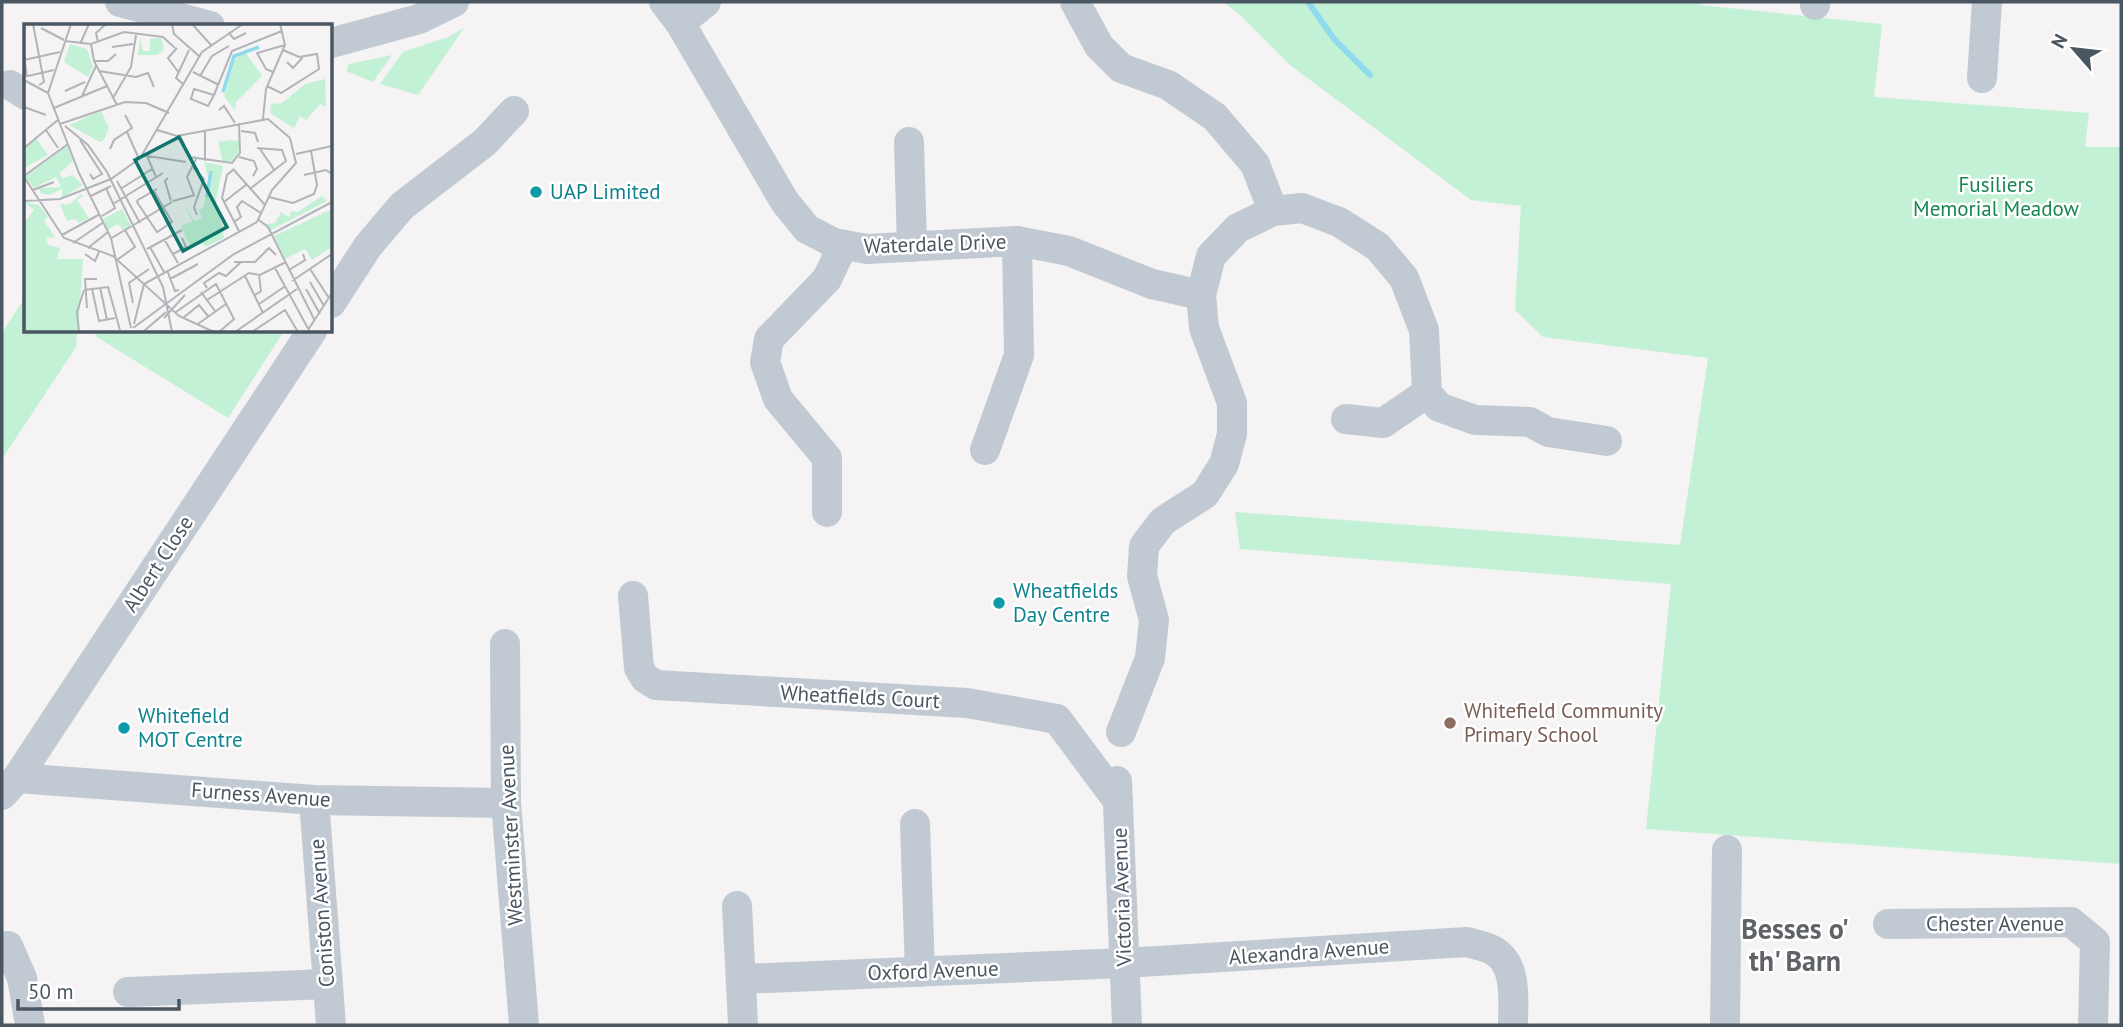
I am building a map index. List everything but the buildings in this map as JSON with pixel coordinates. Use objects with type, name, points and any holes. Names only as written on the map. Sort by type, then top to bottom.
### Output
[{"type":"street","points":[[120,2],[148,18],[194,24]]},
{"type":"street","points":[[332,43],[419,19],[454,2]]},
{"type":"street","points":[[672,13],[706,2]]},
{"type":"street","points":[[1075,2],[1099,46],[1121,68],[1168,85],[1214,117],[1255,164],[1273,211]]},
{"type":"street","points":[[1982,78],[1987,2]]},
{"type":"street","name":"Waterdale Drive","points":[[672,13],[785,202],[807,229],[834,243],[867,249],[1017,241],[1069,251],[1152,284],[1201,295]]},
{"type":"street","points":[[332,301],[368,246],[402,206],[485,142],[514,111]]},
{"type":"street","points":[[909,142],[912,247]]},
{"type":"street","points":[[1121,732],[1150,658],[1154,620],[1142,576],[1144,546],[1163,521],[1205,494],[1224,464],[1232,435],[1232,403],[1204,328],[1201,295],[1211,256],[1238,228],[1273,211],[1302,208],[1339,222],[1378,247],[1404,278],[1424,330],[1427,393],[1438,407],[1475,420],[1530,422],[1548,432],[1607,441]]},
{"type":"street","points":[[985,450],[1019,355],[1017,241]]},
{"type":"street","points":[[834,495],[827,458],[778,400],[765,362],[769,339],[827,279],[843,245]]},
{"type":"street","name":"Albert Close","points":[[10,786],[311,332]]},
{"type":"street","points":[[1346,419],[1383,423],[1427,393]]},
{"type":"street","name":"Wheatfields Court","points":[[633,596],[639,668],[645,678],[656,685],[967,703],[1056,719],[1118,801]]},
{"type":"street","name":"Westminster Avenue","points":[[505,644],[506,803],[524,1025]]},
{"type":"street","name":"Victoria Avenue","points":[[1117,768],[1127,1025]]},
{"type":"street","name":"Furness Avenue","points":[[10,786],[314,800],[506,803]]},
{"type":"street","name":"Coniston Avenue","points":[[314,800],[331,1025]]},
{"type":"street","points":[[915,824],[920,972]]},
{"type":"street","points":[[1725,1025],[1727,850]]},
{"type":"street","points":[[737,906],[743,1025]]},
{"type":"street","name":"Chester Avenue","points":[[1888,924],[2071,922],[2095,942],[2093,1025]]},
{"type":"street","points":[[4,941],[22,978],[30,1025]]},
{"type":"street","name":"Alexandra Avenue","points":[[1124,963],[1467,942],[1499,954],[1511,974],[1513,1025]]},
{"type":"street","name":"Oxford Avenue","points":[[742,979],[1124,963]]},
{"type":"street","points":[[128,992],[327,984]]},
{"type":"green space","name":"Fusiliers Memorial Meadow","points":[[1223,2],[1699,2],[1700,5],[1882,24],[1874,97],[2089,113],[2085,147],[2121,147],[2121,864],[1646,829],[1671,584],[1240,549],[1235,512],[1680,545],[1708,358],[1543,337],[1515,310],[1521,206],[1471,200],[1290,65],[1238,13]]},
{"type":"green space","points":[[464,28],[418,95],[380,84],[403,52],[448,37]]},
{"type":"green space","points":[[392,55],[373,82],[346,71],[349,64]]},
{"type":"green space","points":[[24,299],[24,332],[77,332],[76,347],[2,459],[2,333]]},
{"type":"green space","points":[[97,332],[283,332],[228,418],[95,336]]},
{"type":"waterway","points":[[1308,2],[1334,39],[1370,75]]},
{"type":"place","name":"UAP Limited","points":[[536,192]]},
{"type":"place","name":"Wheatfields Day Centre","points":[[999,603]]},
{"type":"place","name":"Whitefield Community Primary School","points":[[1450,723]]},
{"type":"place","name":"Whitefield MOT Centre","points":[[124,728]]},
{"type":"district","name":"Besses o' th' Barn","points":[[1795,945]]}]
